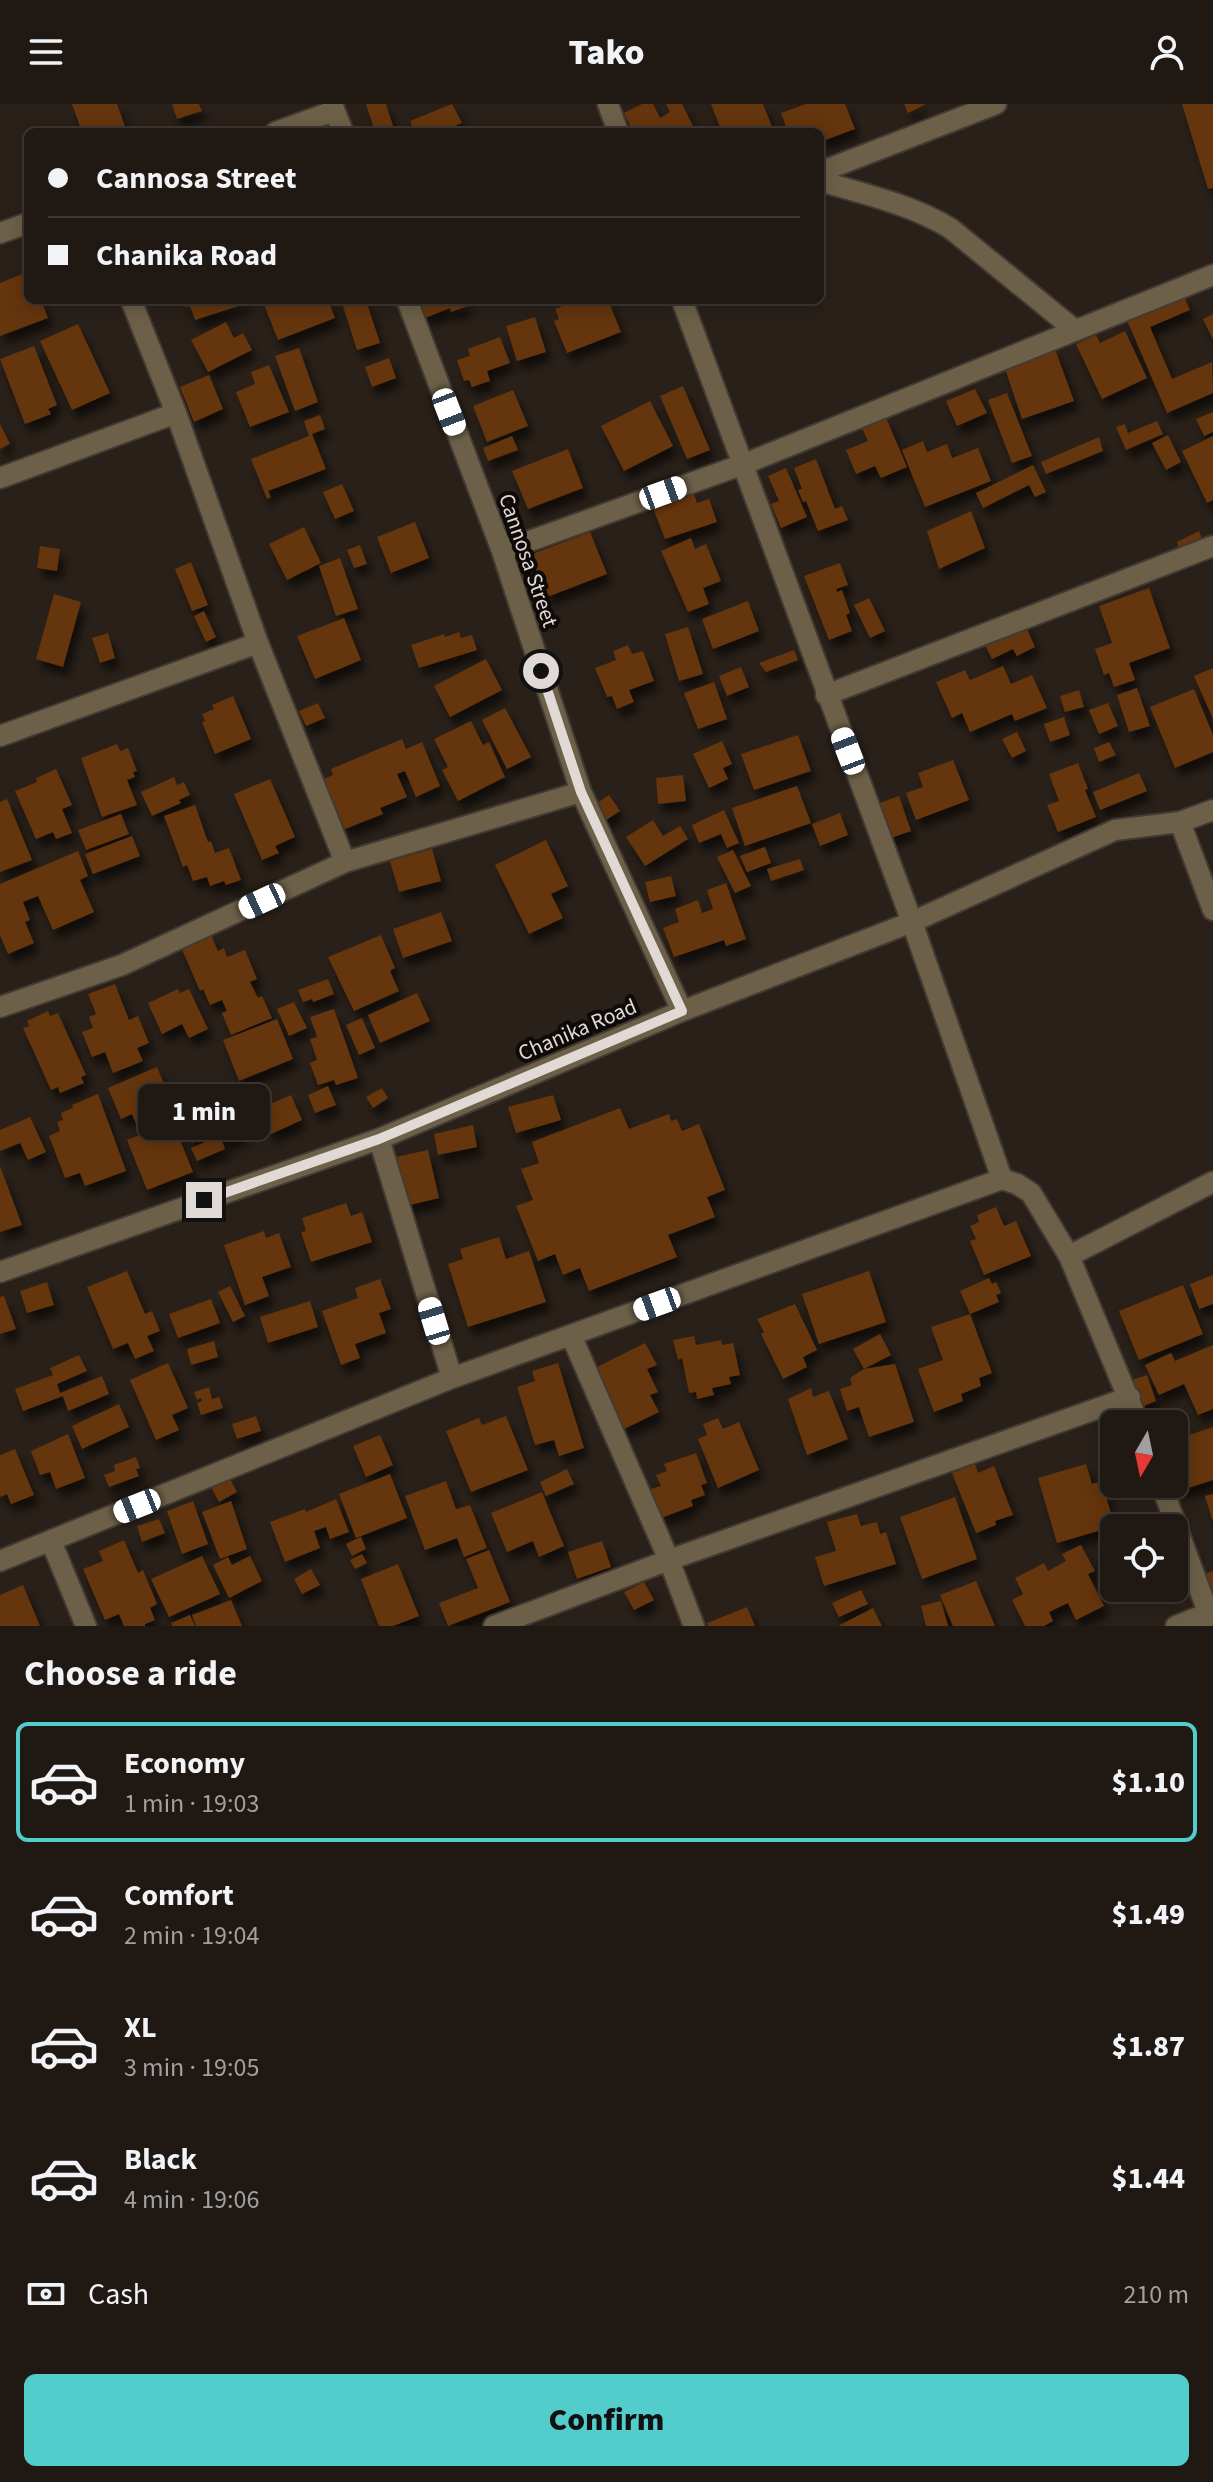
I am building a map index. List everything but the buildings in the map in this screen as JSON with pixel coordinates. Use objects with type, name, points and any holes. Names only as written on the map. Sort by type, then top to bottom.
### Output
[{"type":"street","points":[[608,104],[617,128]]},
{"type":"street","points":[[824,170],[996,104]]},
{"type":"street","points":[[286,128],[333,108],[341,128]]},
{"type":"street","points":[[824,182],[908,207],[950,228],[1075,330]]},
{"type":"street","points":[[0,233],[24,224]]},
{"type":"street","points":[[502,551],[744,464],[1213,275]]},
{"type":"street","points":[[133,304],[176,413],[258,643],[345,862]]},
{"type":"street","name":"Cannosa Street","points":[[409,304],[502,551],[581,792],[682,1011]]},
{"type":"street","points":[[684,304],[912,922],[1002,1179]]},
{"type":"street","points":[[0,478],[176,413]]},
{"type":"street","points":[[826,695],[1213,546]]},
{"type":"street","points":[[0,736],[258,643]]},
{"type":"street","points":[[0,1007],[122,965],[345,862],[581,792]]},
{"type":"street","name":"Chanika Road","points":[[0,1272],[379,1139],[682,1011],[912,922],[1115,830],[1180,822],[1213,810]]},
{"type":"street","points":[[1180,822],[1213,910]]},
{"type":"street","points":[[379,1139],[452,1378]]},
{"type":"street","points":[[0,1561],[452,1378],[1002,1179],[1031,1193],[1069,1256],[1134,1410]]},
{"type":"street","points":[[1069,1256],[1213,1182]]},
{"type":"street","points":[[571,1335],[669,1560],[694,1626]]},
{"type":"street","points":[[494,1626],[669,1560],[1130,1397]]},
{"type":"street","points":[[1166,1498],[1211,1619],[1176,1626]]},
{"type":"street","points":[[51,1541],[86,1626]]},
{"type":"route","points":[[204,1200],[379,1139],[682,1011],[581,792],[541,671]]}]
